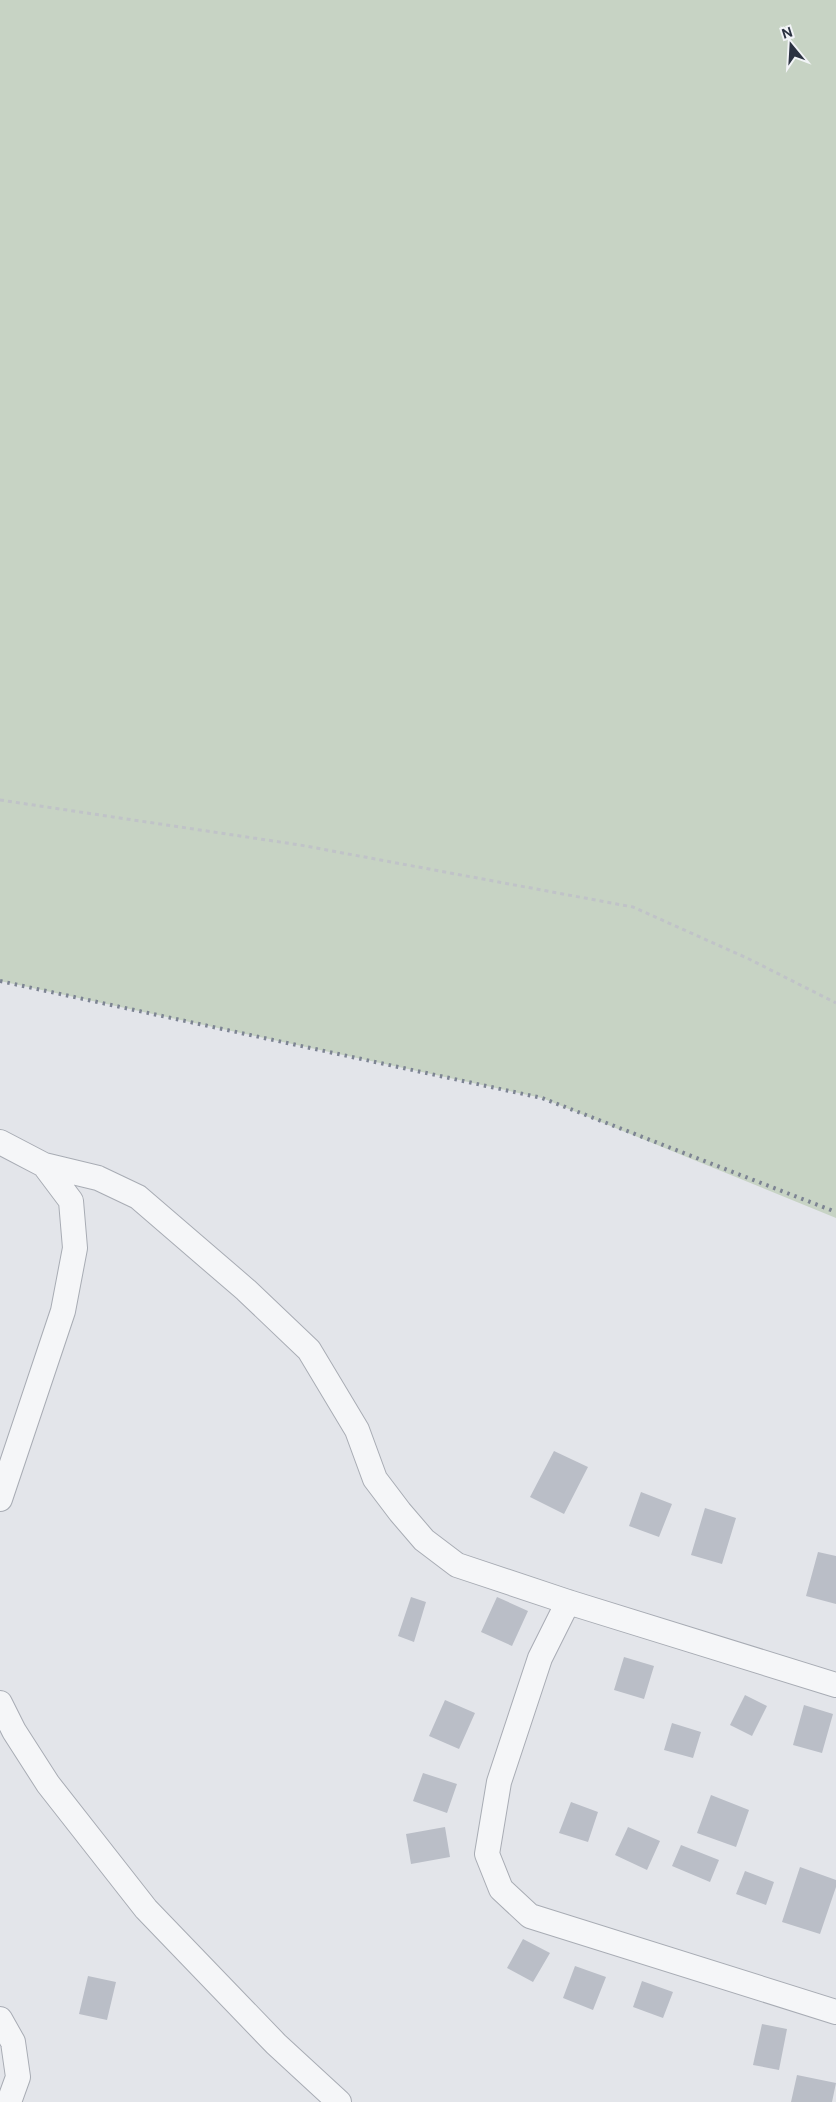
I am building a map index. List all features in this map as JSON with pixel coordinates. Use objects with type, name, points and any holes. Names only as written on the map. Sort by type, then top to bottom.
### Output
[{"type":"street","points":[[3,1145],[44,1165],[98,1178],[138,1197],[205,1252],[309,1350],[357,1430],[375,1479],[424,1540],[458,1564],[568,1602],[836,1685]]},
{"type":"street","points":[[0,1499],[63,1311],[75,1248],[71,1202],[44,1165]]},
{"type":"street","points":[[568,1602],[540,1658],[499,1782],[487,1854],[501,1889],[530,1916],[836,2012]]},
{"type":"street","points":[[0,1703],[14,1731],[48,1784],[146,1909],[276,2044],[339,2102]]},
{"type":"street","points":[[0,2019],[13,2042],[18,2077],[9,2102]]},
{"type":"path","points":[[0,800],[300,845],[633,907],[749,959],[836,1003]]},
{"type":"green space","points":[[0,0],[836,0],[836,1218],[542,1098],[0,981]]},
{"type":"building","points":[[554,1451],[588,1467],[564,1514],[530,1497]]},
{"type":"building","points":[[641,1492],[672,1504],[659,1537],[629,1526]]},
{"type":"building","points":[[705,1508],[736,1518],[722,1564],[691,1555]]},
{"type":"building","points":[[818,1552],[836,1556],[836,1604],[806,1596]]},
{"type":"building","points":[[411,1597],[426,1602],[414,1642],[398,1636]]},
{"type":"building","points":[[497,1597],[528,1611],[512,1646],[481,1632]]},
{"type":"building","points":[[624,1657],[654,1666],[644,1699],[614,1690]]},
{"type":"building","points":[[745,1695],[767,1706],[752,1736],[730,1725]]},
{"type":"building","points":[[445,1700],[475,1713],[459,1749],[429,1736]]},
{"type":"building","points":[[804,1705],[833,1714],[822,1753],[793,1745]]},
{"type":"building","points":[[672,1723],[701,1732],[693,1758],[664,1750]]},
{"type":"building","points":[[423,1773],[457,1784],[447,1813],[413,1801]]},
{"type":"building","points":[[711,1795],[749,1810],[736,1847],[697,1833]]},
{"type":"building","points":[[571,1802],[598,1812],[588,1842],[559,1833]]},
{"type":"building","points":[[445,1827],[450,1857],[411,1864],[406,1834]]},
{"type":"building","points":[[628,1827],[660,1841],[647,1870],[615,1855]]},
{"type":"building","points":[[681,1845],[719,1860],[710,1882],[672,1866]]},
{"type":"building","points":[[800,1867],[836,1880],[836,1887],[820,1934],[782,1922]]},
{"type":"building","points":[[745,1871],[774,1882],[766,1905],[736,1894]]},
{"type":"building","points":[[523,1939],[550,1953],[533,1982],[507,1968]]},
{"type":"building","points":[[575,1966],[606,1977],[593,2010],[563,1998]]},
{"type":"building","points":[[88,1976],[116,1982],[107,2020],[79,2014]]},
{"type":"building","points":[[642,1981],[673,1992],[663,2018],[633,2007]]},
{"type":"building","points":[[762,2024],[787,2029],[779,2070],[753,2065]]},
{"type":"building","points":[[797,2075],[836,2083],[832,2102],[791,2102]]},
{"type":"railway","points":[[0,981],[542,1098],[836,1212]]}]
